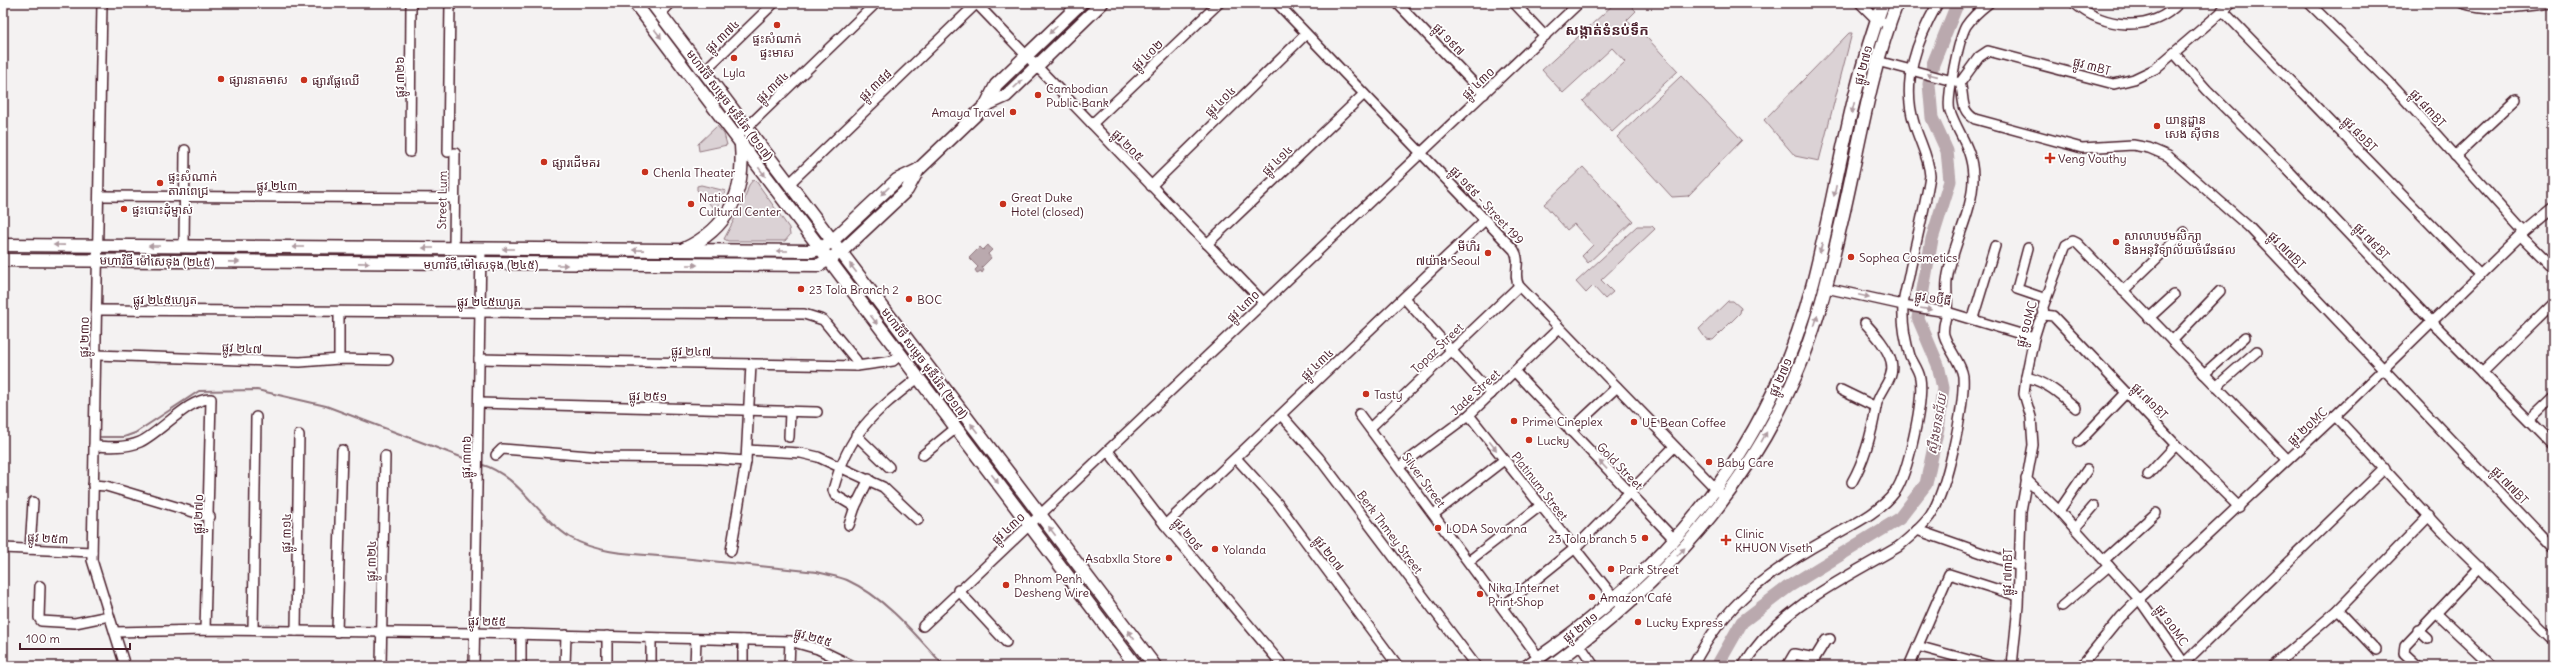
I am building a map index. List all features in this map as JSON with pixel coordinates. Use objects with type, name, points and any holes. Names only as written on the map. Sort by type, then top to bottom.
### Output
[{"type":"main road","name":"មហាវិថី សម្តេច មុនីរ៉េត (២១៧)","points":[[635,3],[1136,666]]},
{"type":"main road","name":"មហាវិថី សម្តេច មុនីរ៉េត (២១៧)","points":[[652,3],[1155,666]]},
{"type":"main road","name":"មហាវិថី ម៉ៅសេទុង (២៤៥)","points":[[986,105],[996,85],[1081,3]]},
{"type":"main road","name":"មហាវិថី ម៉ៅសេទុង (២៤៥)","points":[[3,260],[814,266],[830,261],[841,252],[907,190],[918,170],[986,105],[1006,96],[1102,3]]},
{"type":"main road","name":"ផ្លូវ ២៧១","points":[[1528,666],[1614,599],[1675,540],[1716,490],[1741,452],[1767,405],[1782,374],[1801,323],[1827,226],[1864,58],[1883,3]]},
{"type":"main road","name":"ផ្លូវ ២៧១","points":[[1559,664],[1623,609],[1684,550],[1727,498],[1751,461],[1794,379],[1826,288],[1877,61],[1897,3]]},
{"type":"main road","points":[[681,251],[711,233],[732,206],[739,190],[743,167],[739,141]]},
{"type":"main road","name":"មហាវិថី ម៉ៅសេទុង (២៤៥)","points":[[3,245],[812,251],[820,249],[832,241],[897,180],[918,170]]},
{"type":"street","name":"ផ្លូវ ២៣០","points":[[102,3],[92,560],[125,666]]},
{"type":"street","name":"ផ្លូវ ៣២៦","points":[[410,152],[411,3]]},
{"type":"street","name":"Street Lum","points":[[450,3],[451,153],[454,198],[454,248]]},
{"type":"street","points":[[660,13],[670,3]]},
{"type":"street","name":"ផ្លូវ ៣៧៤","points":[[704,70],[774,3]]},
{"type":"street","name":"ផ្លូវ ៣៨៤","points":[[739,141],[747,128],[876,3]]},
{"type":"street","name":"ផ្លូវ ២០៥","points":[[976,3],[1264,303]]},
{"type":"street","name":"ផ្លូវ ៣៨៨","points":[[789,184],[976,3]]},
{"type":"street","name":"ផ្លូវ ៤០២","points":[[1092,124],[1219,3]]},
{"type":"street","name":"ផ្លូវ ១៩៩ - Street 199","points":[[1277,3],[1518,255],[1516,275],[1519,286]]},
{"type":"street","name":"ផ្លូវ ១៩៧","points":[[1397,3],[1484,94]]},
{"type":"street","points":[[1514,3],[1545,36]]},
{"type":"street","points":[[1860,3],[1876,20],[1889,24]]},
{"type":"street","points":[[1693,666],[1703,647],[1720,622],[1749,590],[1784,565],[1871,514],[1895,491],[1902,478],[1909,454],[1921,389],[1920,377],[1911,357],[1903,329],[1905,305],[1930,176],[1930,164],[1908,103],[1912,71],[1928,21],[1938,3]]},
{"type":"street","points":[[1743,666],[1752,652],[1771,629],[1791,613],[1898,547],[1930,516],[1940,497],[1957,424],[1963,386],[1962,374],[1944,335],[1943,326],[1946,312],[1947,281],[1963,225],[1973,178],[1971,156],[1950,111],[1949,100],[1954,81],[1955,63],[1965,28],[1973,16],[1989,3]]},
{"type":"street","points":[[2074,3],[2093,17],[2110,23],[2131,25],[2161,16],[2179,3]]},
{"type":"street","name":"ផ្លូវ ៣BT","points":[[1954,81],[1979,57],[1988,51],[2114,84],[2134,79],[2155,69],[2232,3]]},
{"type":"street","name":"ផ្លូវ ៨៣BT","points":[[2309,3],[2390,83],[2553,268]]},
{"type":"street","points":[[2462,3],[2487,9],[2502,10],[2553,3]]},
{"type":"street","name":"ផ្លូវ ៤៣០","points":[[923,626],[958,590],[1108,451],[1545,36],[1576,4]]},
{"type":"street","name":"ផ្លូវ ៨១BT","points":[[2222,10],[2480,275]]},
{"type":"street","name":"ផ្លូវ ៤០៤","points":[[1151,186],[1306,34]]},
{"type":"street","name":"ផ្លូវ ៧៩BT","points":[[2174,53],[2432,322],[2553,444]]},
{"type":"street","points":[[1877,61],[1954,81]]},
{"type":"street","name":"ផ្លូវ ៧៧BT","points":[[1954,81],[1967,115],[1975,118],[2082,148],[2133,144],[2149,148],[2168,156],[2249,227],[2553,548]]},
{"type":"street","name":"ផ្លូវ ៤១៤","points":[[1207,244],[1364,94]]},
{"type":"street","points":[[2455,156],[2516,99]]},
{"type":"street","points":[[184,246],[185,150]]},
{"type":"street","name":"ផ្លូវ ២៤៣","points":[[99,196],[454,198]]},
{"type":"street","name":"ផ្លូវ ២០MC","points":[[2081,666],[2121,617],[2139,599],[2239,507],[2287,459],[2335,416],[2523,234],[2553,208]]},
{"type":"street","name":"ផ្លូវ ៤៣៤","points":[[1165,525],[1485,220]]},
{"type":"street","points":[[2123,291],[2184,232]]},
{"type":"street","name":"ផ្លូវ ១០MC","points":[[2183,665],[2139,599],[2059,511],[2026,479],[2033,445],[2031,417],[2024,394],[2026,377],[2034,338],[2039,322],[2044,315],[2046,299],[2066,245],[2073,241],[2287,459]]},
{"type":"street","points":[[1973,318],[1995,246]]},
{"type":"street","points":[[2028,248],[2017,289],[2046,299]]},
{"type":"street","name":"ផ្លូវ ៣៣៦","points":[[474,666],[481,249]]},
{"type":"street","points":[[1519,286],[1716,490],[1727,498]]},
{"type":"street","name":"Topaz Street","points":[[1370,428],[1519,286]]},
{"type":"street","name":"ផ្លូវ ១ប៊ីធី","points":[[1826,288],[1973,318],[2034,338]]},
{"type":"street","points":[[2172,341],[2220,291]]},
{"type":"street","points":[[2149,318],[2174,295]]},
{"type":"street","points":[[1404,298],[1451,352],[1491,394]]},
{"type":"street","points":[[2482,373],[2553,303]]},
{"type":"street","name":"ផ្លូវ ២៤៥ហ្សេត","points":[[96,310],[804,314],[824,320],[856,360],[857,366]]},
{"type":"street","points":[[339,312],[339,359]]},
{"type":"street","name":"ផ្លូវ ៧១BT","points":[[2044,315],[2053,316],[2176,445],[2239,507]]},
{"type":"street","points":[[1852,482],[1858,471],[1874,422],[1876,407],[1890,380],[1892,362],[1883,345],[1866,323]]},
{"type":"street","name":"Jade Street","points":[[1399,467],[1469,415],[1560,328]]},
{"type":"street","points":[[2204,374],[2245,337]]},
{"type":"street","points":[[2216,387],[2257,351]]},
{"type":"street","name":"ផ្លូវ ២៤៧","points":[[96,355],[300,362],[339,359],[388,360]]},
{"type":"street","name":"ផ្លូវ ២៤៧","points":[[479,359],[857,366],[893,361],[900,355]]},
{"type":"street","points":[[731,551],[746,462],[751,364]]},
{"type":"street","name":"Gold Street","points":[[1515,372],[1629,494],[1675,540]]},
{"type":"street","points":[[2026,377],[2042,382],[2055,389],[2076,408]]},
{"type":"street","points":[[855,507],[834,493],[839,467],[856,435],[874,412],[918,378]]},
{"type":"street","points":[[1570,431],[1617,387]]},
{"type":"street","points":[[1841,390],[1876,407]]},
{"type":"street","points":[[2079,442],[2126,393]]},
{"type":"street","points":[[2530,420],[2553,398]]},
{"type":"street","name":"ផ្លូវ ២៧០","points":[[94,446],[116,447],[140,442],[187,409],[211,399],[210,517],[205,630]]},
{"type":"street","name":"ផ្លូវ ២៥១","points":[[479,403],[817,412]]},
{"type":"street","points":[[789,437],[790,411]]},
{"type":"street","name":"Silver Street","points":[[1359,414],[1539,658]]},
{"type":"street","name":"Berk Thmey Street","points":[[1281,415],[1319,458],[1476,666]]},
{"type":"street","name":"Platinum Street","points":[[1469,415],[1623,609]]},
{"type":"street","points":[[2335,416],[2429,516],[2553,640]]},
{"type":"street","points":[[253,630],[256,417]]},
{"type":"street","points":[[923,455],[956,428]]},
{"type":"street","name":"ផ្លូវ ៣១៤","points":[[296,631],[299,435]]},
{"type":"street","points":[[856,435],[889,467]]},
{"type":"street","points":[[2148,475],[2176,445]]},
{"type":"street","points":[[1502,607],[1574,549],[1674,447]]},
{"type":"street","points":[[496,455],[502,449],[602,457],[702,458],[746,462]]},
{"type":"street","points":[[337,632],[342,450]]},
{"type":"street","points":[[747,450],[801,453],[818,457],[869,479],[883,487],[918,520]]},
{"type":"street","name":"ផ្លូវ ២០៩","points":[[1108,451],[1165,525],[1283,666]]},
{"type":"street","name":"ផ្លូវ ៣២៤","points":[[382,666],[385,456]]},
{"type":"street","name":"ផ្លូវ ២០៧","points":[[1236,458],[1278,504],[1398,666]]},
{"type":"street","points":[[1434,514],[1504,460]]},
{"type":"street","points":[[2183,665],[2385,468]]},
{"type":"street","points":[[2059,511],[2087,470]]},
{"type":"street","points":[[849,524],[855,507],[869,479]]},
{"type":"street","name":"ផ្លូវ ៧៣BT","points":[[2012,666],[2018,596],[2021,511],[2026,479]]},
{"type":"street","points":[[93,485],[106,486],[210,517]]},
{"type":"street","points":[[30,549],[33,502]]},
{"type":"street","points":[[1468,561],[1540,506]]},
{"type":"street","points":[[2075,528],[2094,506]]},
{"type":"street","points":[[2062,606],[2156,513]]},
{"type":"street","points":[[2274,666],[2338,610],[2429,516]]},
{"type":"street","points":[[1917,530],[2019,566]]},
{"type":"street","name":"ផ្លូវ ២៥៣","points":[[3,548],[92,552]]},
{"type":"street","points":[[2418,666],[2403,650],[2418,630],[2480,567]]},
{"type":"street","points":[[1909,666],[1949,574],[2018,596]]},
{"type":"street","points":[[40,586],[39,618],[42,621],[75,623],[109,616]]},
{"type":"street","points":[[958,590],[1006,642]]},
{"type":"street","points":[[2338,610],[2376,650]]},
{"type":"street","points":[[2436,613],[2492,666]]},
{"type":"street","name":"ផ្លូវ ២៥៥","points":[[115,632],[253,630],[382,633],[474,633],[790,641],[818,649],[853,666]]},
{"type":"street","points":[[2418,630],[2428,639]]},
{"type":"street","points":[[521,634],[521,666]]},
{"type":"street","points":[[565,666],[566,635]]},
{"type":"street","points":[[607,636],[607,666]]},
{"type":"street","points":[[651,638],[651,666]]},
{"type":"street","points":[[695,666],[696,639]]},
{"type":"street","points":[[1787,666],[1794,654],[1815,658],[1826,640],[1830,639]]},
{"type":"street","points":[[743,640],[743,666]]},
{"type":"street","points":[[789,666],[790,641]]},
{"type":"street","points":[[1580,645],[1594,666]]},
{"type":"street","points":[[1918,646],[1991,666]]},
{"type":"shaded area","points":[[1615,3],[1628,3],[1636,11],[1627,20],[1633,27],[1635,25],[1678,71],[1612,132],[1583,101],[1625,62],[1612,48],[1563,93],[1542,70]]},
{"type":"shaded area","points":[[1849,33],[1852,33],[1819,161],[1795,156],[1764,120]]},
{"type":"shaded area","points":[[1681,76],[1742,140],[1688,196],[1672,197],[1617,137]]},
{"type":"shaded area","points":[[717,126],[724,134],[727,145],[699,151],[698,144]]},
{"type":"shaded area","points":[[1583,167],[1633,221],[1588,263],[1582,256],[1593,245],[1574,224],[1567,230],[1544,204]]},
{"type":"shaded area","points":[[753,180],[756,181],[789,228],[790,235],[785,241],[728,241],[724,239],[744,201],[749,185]]},
{"type":"shaded area","points":[[701,185],[726,191],[716,211],[697,190],[697,186]]},
{"type":"shaded area","points":[[1637,226],[1652,226],[1655,229],[1601,280],[1613,292],[1605,299],[1593,286],[1586,293],[1576,282]]},
{"type":"shaded area","points":[[988,245],[992,250],[988,254],[991,258],[982,267],[984,270],[982,273],[981,271],[977,273],[975,270],[978,267],[969,258],[980,247],[983,250]]},
{"type":"shaded area","points":[[1728,301],[1733,301],[1741,308],[1740,313],[1713,340],[1706,339],[1699,329]]},
{"type":"waterway","name":"ស្ទឹងមានជ័យ","points":[[1717,666],[1742,622],[1788,587],[1899,519],[1926,484],[1939,423],[1943,388],[1938,365],[1918,318],[1932,239],[1950,181],[1947,151],[1932,118],[1929,84],[1933,64],[1956,7],[1960,3]]},
{"type":"waterway","points":[[101,437],[124,437],[135,433],[199,391],[257,390],[326,406],[474,462]]},
{"type":"waterway","points":[[480,464],[494,469],[506,477],[559,529],[582,544],[620,553],[817,572],[847,580],[875,597],[900,618],[944,666]]},
{"type":"place","name":"ផ្ទះសំណាក់ ផ្ទះមាស","points":[[777,25]]},
{"type":"place","name":"Lyla","points":[[734,58]]},
{"type":"place","name":"ផ្សារនាគមាស","points":[[221,79]]},
{"type":"place","name":"ផ្សារផ្លែឈើ","points":[[304,80]]},
{"type":"place","name":"Cambodian Public Bank","points":[[1038,95]]},
{"type":"place","name":"Amaya Travel","points":[[1013,112]]},
{"type":"place","name":"យាន្ដដ្ឋាន សេង ស៊ីថាន","points":[[2157,126]]},
{"type":"place","name":"Veng Vouthy","points":[[2050,158]]},
{"type":"place","name":"ផ្សារដើមគរ","points":[[544,162]]},
{"type":"place","name":"Chenla Theater","points":[[645,172]]},
{"type":"place","name":"ផ្ទះសំណាក់ តារាពេជ្រ","points":[[160,183]]},
{"type":"place","name":"National Cultural Center","points":[[691,204]]},
{"type":"place","name":"Great Duke Hotel (closed)","points":[[1003,204]]},
{"type":"place","name":"ផ្ទះបោះដុំម្នាស់","points":[[124,209]]},
{"type":"place","name":"សាលាបឋមសិក្សា និងអនុវិទ្យាល័យចំរើនផល","points":[[2116,242]]},
{"type":"place","name":"មីហិរ ៧យ៉ាង Seoul","points":[[1488,253]]},
{"type":"place","name":"Sophea Cosmetics","points":[[1851,257]]},
{"type":"place","name":"23 Tola Branch 2","points":[[801,289]]},
{"type":"place","name":"BOC","points":[[909,299]]},
{"type":"place","name":"Tasty","points":[[1366,394]]},
{"type":"place","name":"Prime Cineplex","points":[[1514,421]]},
{"type":"place","name":"UE Bean Coffee","points":[[1634,422]]},
{"type":"place","name":"Lucky","points":[[1529,440]]},
{"type":"place","name":"Baby Care","points":[[1709,462]]},
{"type":"place","name":"LODA Sovanna","points":[[1438,528]]},
{"type":"place","name":"23 Tola branch 5","points":[[1645,538]]},
{"type":"place","name":"Clinic KHUON Viseth","points":[[1726,540]]},
{"type":"place","name":"Yolanda","points":[[1215,549]]},
{"type":"place","name":"Asabxlla Store","points":[[1169,558]]},
{"type":"place","name":"Park Street","points":[[1611,569]]},
{"type":"place","name":"Phnom Penh Desheng Wire","points":[[1006,585]]},
{"type":"place","name":"Nika Internet Print Shop","points":[[1480,594]]},
{"type":"place","name":"Amazon Café","points":[[1592,597]]},
{"type":"place","name":"Lucky Express","points":[[1638,622]]},
{"type":"district","name":"សង្កាត់ទំនប់ទឹក","points":[[1607,30]]}]
